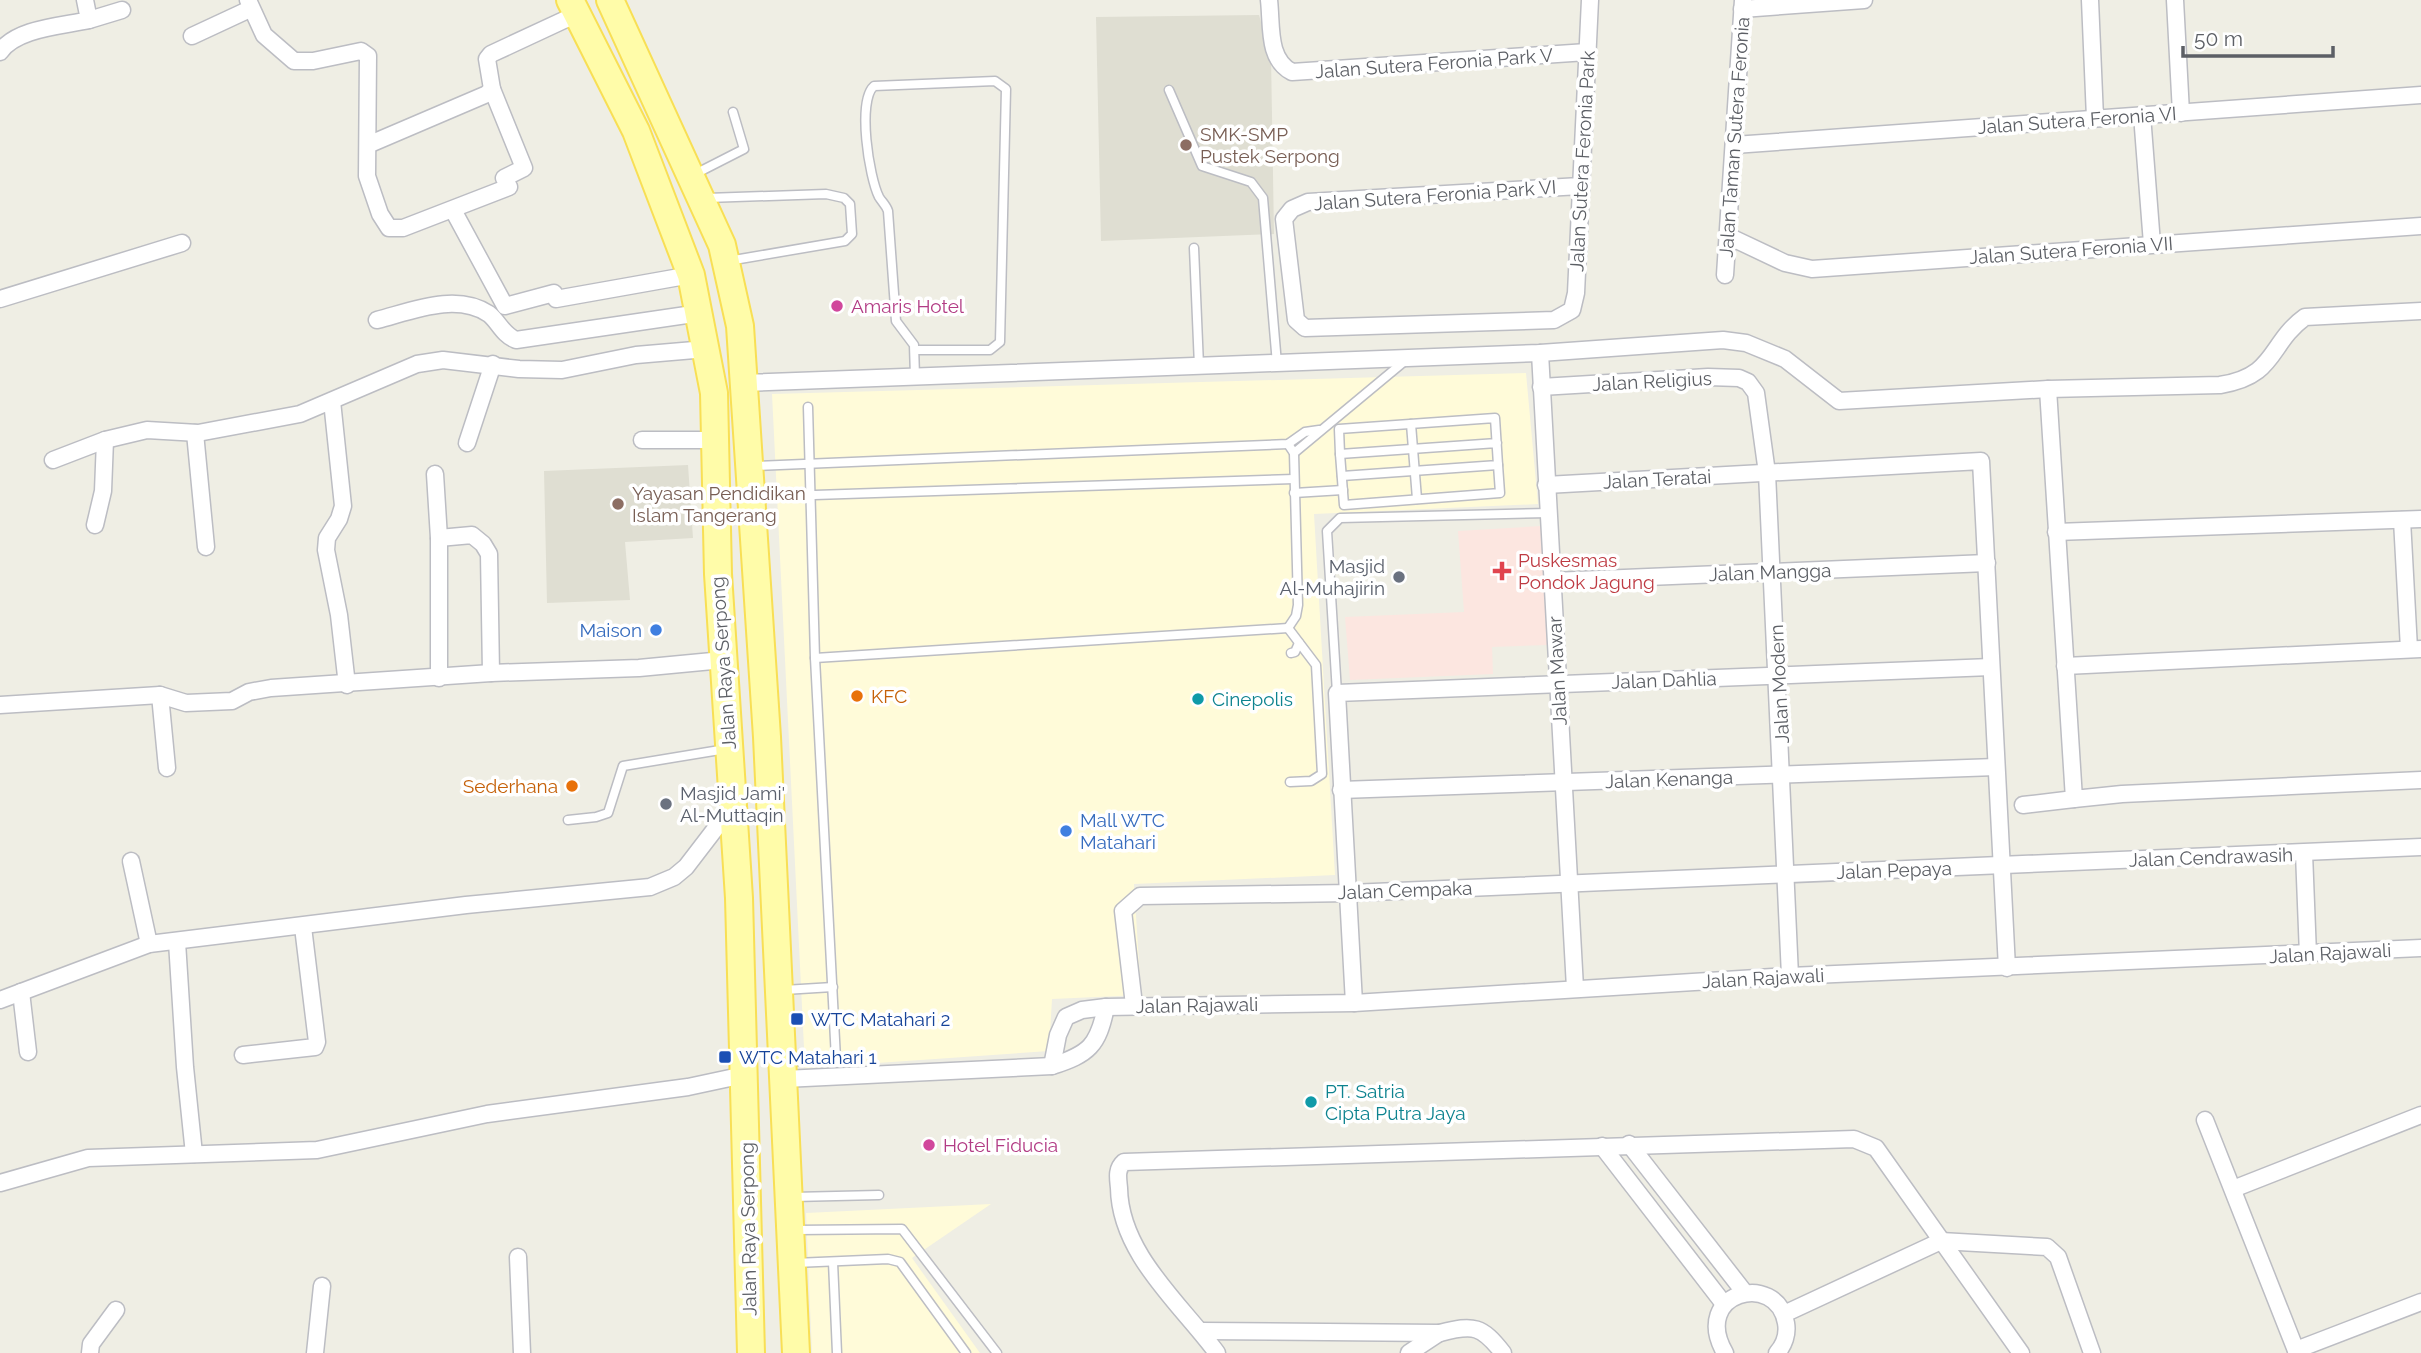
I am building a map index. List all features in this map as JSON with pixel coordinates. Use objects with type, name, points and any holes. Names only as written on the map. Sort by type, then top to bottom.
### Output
[{"type":"main road","name":"Jalan Raya Serpong","points":[[610,0],[726,261],[740,326],[780,990],[796,1353]]},
{"type":"main road","name":"Jalan Raya Serpong","points":[[573,7],[635,131],[691,275],[714,393],[716,533],[739,898],[751,1353]]},
{"type":"main road","points":[[716,533],[753,532]]},
{"type":"street","points":[[85,0],[89,20]]},
{"type":"street","name":"Jalan Sutera Feronia Park V","points":[[1269,0],[1275,55],[1283,67],[1292,72],[1587,52]]},
{"type":"street","name":"Jalan Sutera Feronia Park","points":[[1305,328],[1554,320],[1572,310],[1576,293],[1590,0]]},
{"type":"street","points":[[1742,4],[1864,0]]},
{"type":"street","points":[[2090,0],[2095,118]]},
{"type":"street","points":[[2175,0],[2181,113]]},
{"type":"street","name":"Jalan Taman Sutera Feronia","points":[[1725,275],[1742,4]]},
{"type":"street","points":[[192,36],[249,5],[264,36],[294,61],[313,61],[361,51],[368,56],[368,176],[385,225],[403,228],[509,187],[504,178],[524,168],[492,89],[487,59],[491,54],[573,7]]},
{"type":"street","points":[[0,51],[5,44],[29,34],[122,9]]},
{"type":"street","points":[[370,144],[471,103],[492,89]]},
{"type":"street","name":"Jalan Sutera Feronia VI","points":[[1734,145],[2421,95]]},
{"type":"street","points":[[2142,115],[2152,244]]},
{"type":"street","name":"Jalan Sutera Feronia Park VI","points":[[1305,328],[1296,320],[1293,306],[1284,219],[1292,209],[1308,202],[1580,186]]},
{"type":"street","points":[[453,210],[505,306],[554,293],[556,299],[691,275]]},
{"type":"street","name":"Jalan Sutera Feronia VII","points":[[1728,236],[1785,263],[1812,269],[2421,226]]},
{"type":"street","points":[[0,299],[182,243]]},
{"type":"street","points":[[377,320],[443,304],[465,304],[491,316],[499,329],[516,340],[700,313]]},
{"type":"street","points":[[745,383],[1540,354],[1723,340],[1746,343],[1785,359],[1839,401],[2048,389],[2220,385],[2242,382],[2262,369],[2294,325],[2305,317],[2421,311]]},
{"type":"street","points":[[53,460],[105,440],[155,429],[195,433],[300,414],[417,364],[443,360],[519,369],[562,370],[636,355],[706,349]]},
{"type":"street","name":"Jalan Mawar","points":[[1540,354],[1576,988]]},
{"type":"street","points":[[467,443],[493,364]]},
{"type":"street","name":"Jalan Religius","points":[[1541,387],[1708,377],[1739,378],[1748,382],[1756,393]]},
{"type":"street","points":[[2048,389],[2074,799]]},
{"type":"street","name":"Jalan Modern","points":[[1756,393],[1768,473],[1790,976]]},
{"type":"street","points":[[332,401],[343,506],[339,519],[327,538],[326,550],[339,615],[346,685]]},
{"type":"street","points":[[195,433],[206,547]]},
{"type":"street","points":[[95,525],[103,491],[105,440]]},
{"type":"street","points":[[642,440],[715,440]]},
{"type":"street","name":"Jalan Teratai","points":[[1546,485],[1981,461],[1987,563]]},
{"type":"street","points":[[436,474],[439,678]]},
{"type":"street","points":[[2056,532],[2421,519]]},
{"type":"street","points":[[2065,666],[2415,649],[2402,520]]},
{"type":"street","points":[[439,538],[472,535],[483,544],[489,554],[491,673]]},
{"type":"street","points":[[1987,563],[2007,968]]},
{"type":"street","name":"Jalan Mangga","points":[[1552,581],[1987,563]]},
{"type":"street","points":[[0,705],[160,695],[186,703],[232,701],[249,692],[271,688],[346,685],[491,673],[639,668],[723,660]]},
{"type":"street","name":"Jalan Dahlia","points":[[1337,693],[1991,667]]},
{"type":"street","points":[[1337,693],[1354,1003]]},
{"type":"street","points":[[160,695],[167,768]]},
{"type":"street","name":"Jalan Kenanga","points":[[1341,790],[1996,767]]},
{"type":"street","points":[[2023,805],[2122,794],[2421,780]]},
{"type":"street","points":[[0,1000],[149,944],[466,905],[650,887],[674,877],[686,867],[732,807]]},
{"type":"street","name":"Jalan Cendrawasih","points":[[2000,866],[2421,847]]},
{"type":"street","points":[[2304,853],[2308,955]]},
{"type":"street","points":[[131,861],[149,944]]},
{"type":"street","name":"Jalan Pepaya","points":[[1787,875],[2000,866]]},
{"type":"street","name":"Jalan Cempaka","points":[[1134,1005],[1123,911],[1140,896],[1350,892],[1787,875]]},
{"type":"street","points":[[243,1055],[315,1047],[317,1042],[303,927]]},
{"type":"street","points":[[177,942],[184,1067],[194,1154]]},
{"type":"street","name":"Jalan Rajawali","points":[[1052,1066],[1058,1035],[1066,1017],[1082,1010],[1106,1007],[1354,1003],[1790,976],[2421,948]]},
{"type":"street","points":[[21,992],[27,1052]]},
{"type":"street","points":[[783,1070],[1052,1066],[1078,1058],[1092,1047],[1101,1033],[1106,1007]]},
{"type":"street","points":[[0,1183],[88,1158],[317,1150],[487,1114],[688,1087],[744,1075]]},
{"type":"street","points":[[2233,1189],[2421,1115]]},
{"type":"street","points":[[2205,1120],[2296,1351],[2421,1302]]},
{"type":"street","points":[[1217,1353],[1159,1284],[1131,1235],[1119,1197],[1118,1171],[1124,1162],[1629,1144],[1863,1141],[1876,1148],[2021,1353]]},
{"type":"street","points":[[1629,1144],[1745,1293]]},
{"type":"street","points":[[1602,1146],[1724,1304]]},
{"type":"street","points":[[1784,1314],[1941,1241],[2047,1247],[2054,1252],[2092,1353]]},
{"type":"street","points":[[518,1257],[522,1353]]},
{"type":"street","points":[[316,1353],[322,1286]]},
{"type":"street","points":[[1725,1353],[1716,1338],[1715,1326],[1724,1304],[1745,1293],[1768,1297],[1784,1314],[1787,1325],[1781,1351]]},
{"type":"street","points":[[90,1353],[91,1344],[116,1310]]},
{"type":"street","points":[[1201,1331],[1440,1333],[1470,1327],[1486,1331],[1503,1353]]},
{"type":"street","points":[[1409,1353],[1440,1333]]},
{"type":"lane","points":[[915,350],[990,350],[1000,342],[1006,89],[995,81],[874,86],[865,98],[868,152],[879,195],[888,211],[896,321],[915,350],[915,377]]},
{"type":"lane","points":[[1169,90],[1202,166],[1251,182],[1263,198],[1277,363]]},
{"type":"lane","points":[[695,187],[744,149],[733,112]]},
{"type":"lane","points":[[695,187],[826,194],[844,198],[850,204],[852,233],[845,241],[726,261]]},
{"type":"lane","points":[[1194,248],[1199,366]]},
{"type":"lane","points":[[1294,453],[1408,358]]},
{"type":"lane","points":[[783,1070],[836,1059],[815,658],[808,407]]},
{"type":"lane","points":[[1495,418],[1497,443],[1500,493],[1344,505],[1339,429],[1495,418]]},
{"type":"lane","points":[[1411,424],[1417,499]]},
{"type":"lane","points":[[750,467],[1288,443],[1305,432],[1319,430]]},
{"type":"lane","points":[[1288,443],[1294,453],[1298,605],[1296,616],[1288,628]]},
{"type":"lane","points":[[1340,454],[1497,443]]},
{"type":"lane","points":[[1342,476],[1498,465]]},
{"type":"lane","points":[[751,497],[1294,479]]},
{"type":"lane","points":[[1294,493],[1343,491]]},
{"type":"lane","points":[[1337,693],[1326,531],[1331,524],[1340,518],[1549,513]]},
{"type":"lane","points":[[815,658],[1288,628]]},
{"type":"lane","points":[[1288,628],[1316,665],[1322,774],[1311,781],[1290,782]]},
{"type":"lane","points":[[1291,653],[1295,652],[1299,643]]},
{"type":"lane","points":[[568,820],[608,813],[623,766],[729,749]]},
{"type":"lane","points":[[780,990],[833,987]]},
{"type":"lane","points":[[790,1197],[879,1195]]},
{"type":"lane","points":[[791,1230],[902,1229],[997,1353]]},
{"type":"lane","points":[[792,1263],[888,1259],[900,1262],[966,1353]]},
{"type":"lane","points":[[832,1262],[837,1353]]},
{"type":"shaded area","name":"SMK-SMP Pustek Serpong","points":[[1259,15],[1271,57],[1274,234],[1101,241],[1096,17]]},
{"type":"shaded area","points":[[1526,373],[1538,504],[1314,514],[1335,875],[1134,884],[1141,995],[1052,999],[1049,1051],[805,1068],[772,394]]},
{"type":"shaded area","name":"Yayasan Pendidikan Islam Tangerang","points":[[688,465],[693,538],[625,542],[630,600],[547,603],[544,471]]},
{"type":"shaded area","name":"Puskesmas Pondok Jagung","points":[[1541,526],[1547,645],[1492,647],[1493,674],[1350,680],[1345,617],[1464,612],[1458,531]]},
{"type":"shaded area","points":[[991,1204],[912,1258],[980,1353],[812,1353],[806,1213]]},
{"type":"place","name":"SMK-SMP Pustek Serpong","points":[[1186,145]]},
{"type":"place","name":"Amaris Hotel","points":[[837,306]]},
{"type":"place","name":"Yayasan Pendidikan Islam Tangerang","points":[[618,504]]},
{"type":"place","name":"Puskesmas Pondok Jagung","points":[[1502,571]]},
{"type":"place","name":"Masjid Al-Muhajirin","points":[[1399,577]]},
{"type":"place","name":"Maison","points":[[656,630]]},
{"type":"place","name":"KFC","points":[[857,696]]},
{"type":"place","name":"Cinepolis","points":[[1198,699]]},
{"type":"place","name":"Sederhana","points":[[572,786]]},
{"type":"place","name":"Masjid Jami' Al-Muttaqin","points":[[666,804]]},
{"type":"place","name":"Mall WTC Matahari","points":[[1066,831]]},
{"type":"place","name":"WTC Matahari 2","points":[[797,1019]]},
{"type":"place","name":"WTC Matahari 1","points":[[725,1057]]},
{"type":"place","name":"PT. Satria Cipta Putra Jaya","points":[[1311,1102]]},
{"type":"place","name":"Hotel Fiducia","points":[[929,1145]]}]
